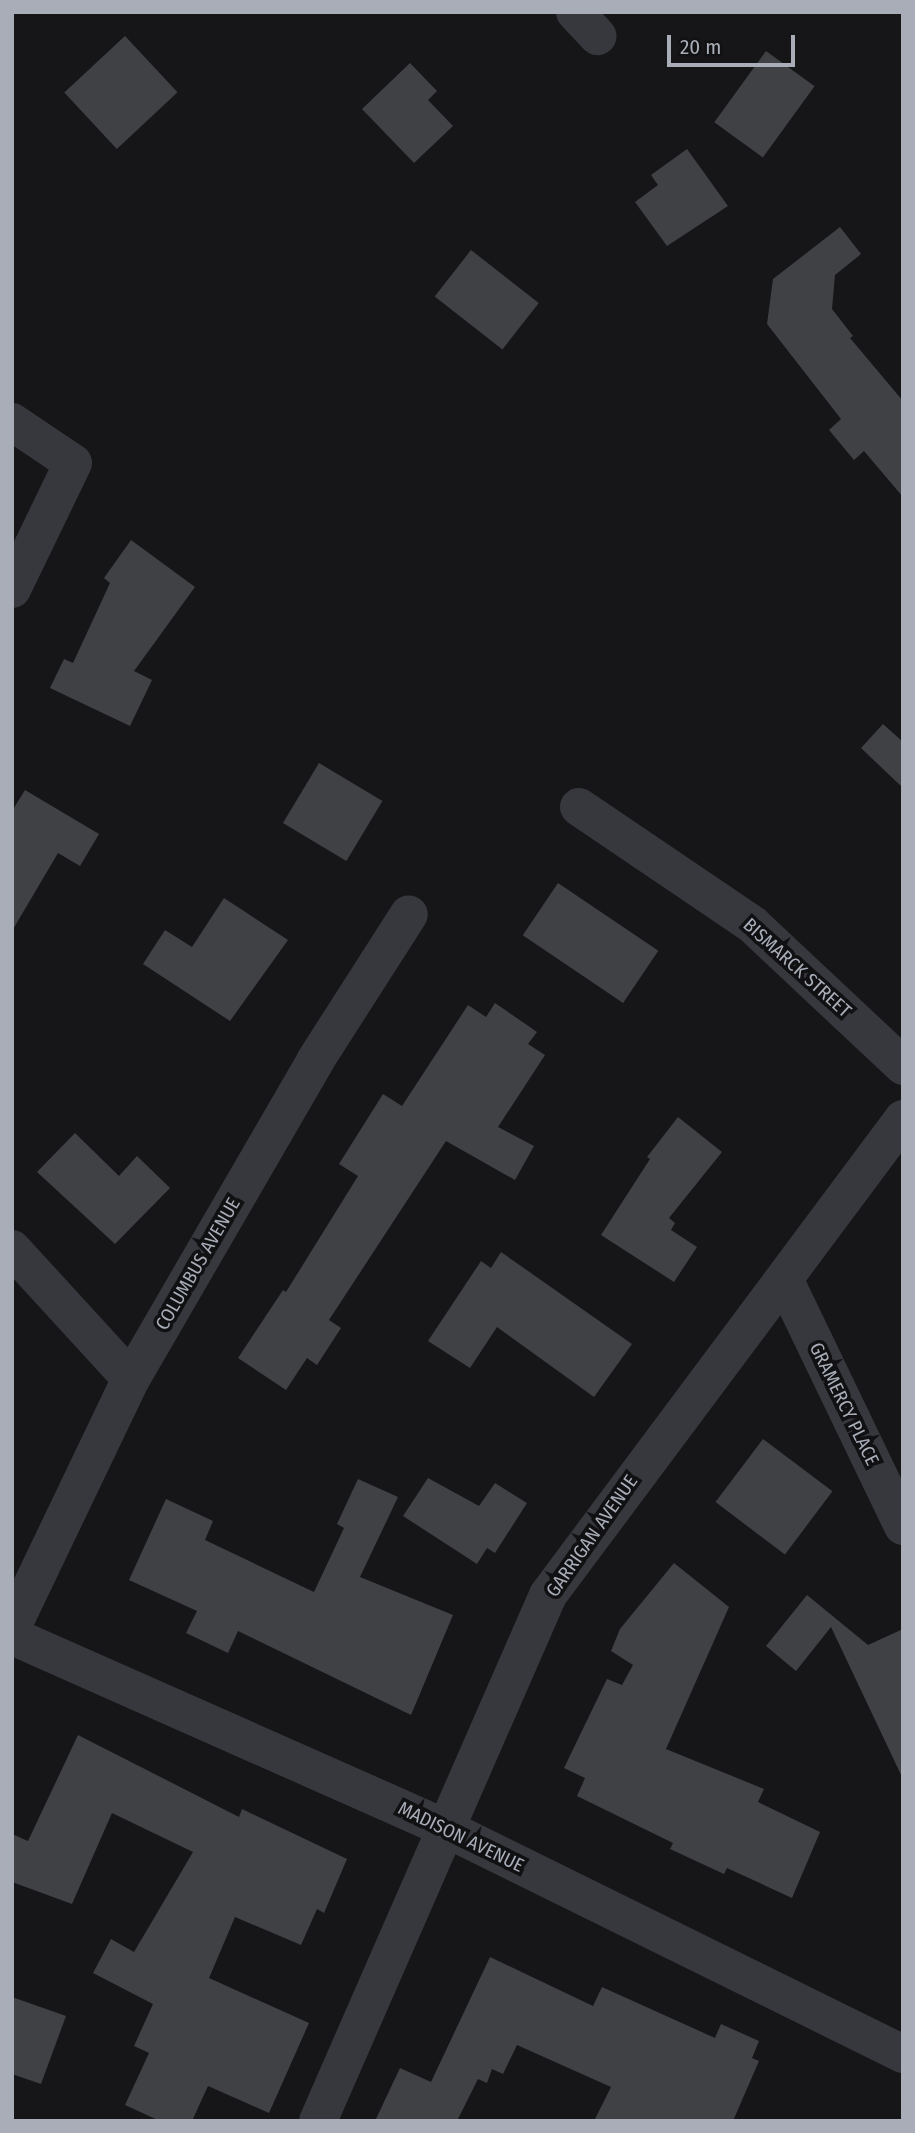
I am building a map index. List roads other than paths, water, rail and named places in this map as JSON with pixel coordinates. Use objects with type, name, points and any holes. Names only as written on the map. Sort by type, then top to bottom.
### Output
[{"type":"street","points":[[12,422],[73,463],[12,589]]},
{"type":"street","name":"BISMARCK STREET","points":[[579,807],[754,925],[903,1066]]},
{"type":"street","name":"COLUMBUS AVENUE","points":[[12,1627],[131,1379],[315,1061],[409,914]]},
{"type":"street","name":"GARRIGAN AVENUE","points":[[318,2121],[548,1595],[661,1439],[785,1281],[903,1119]]},
{"type":"street","points":[[12,1250],[131,1379]]},
{"type":"street","name":"GRAMERCY PLACE","points":[[785,1281],[903,1526]]},
{"type":"street","name":"MADISON AVENUE","points":[[12,1636],[445,1828],[903,2054]]}]
